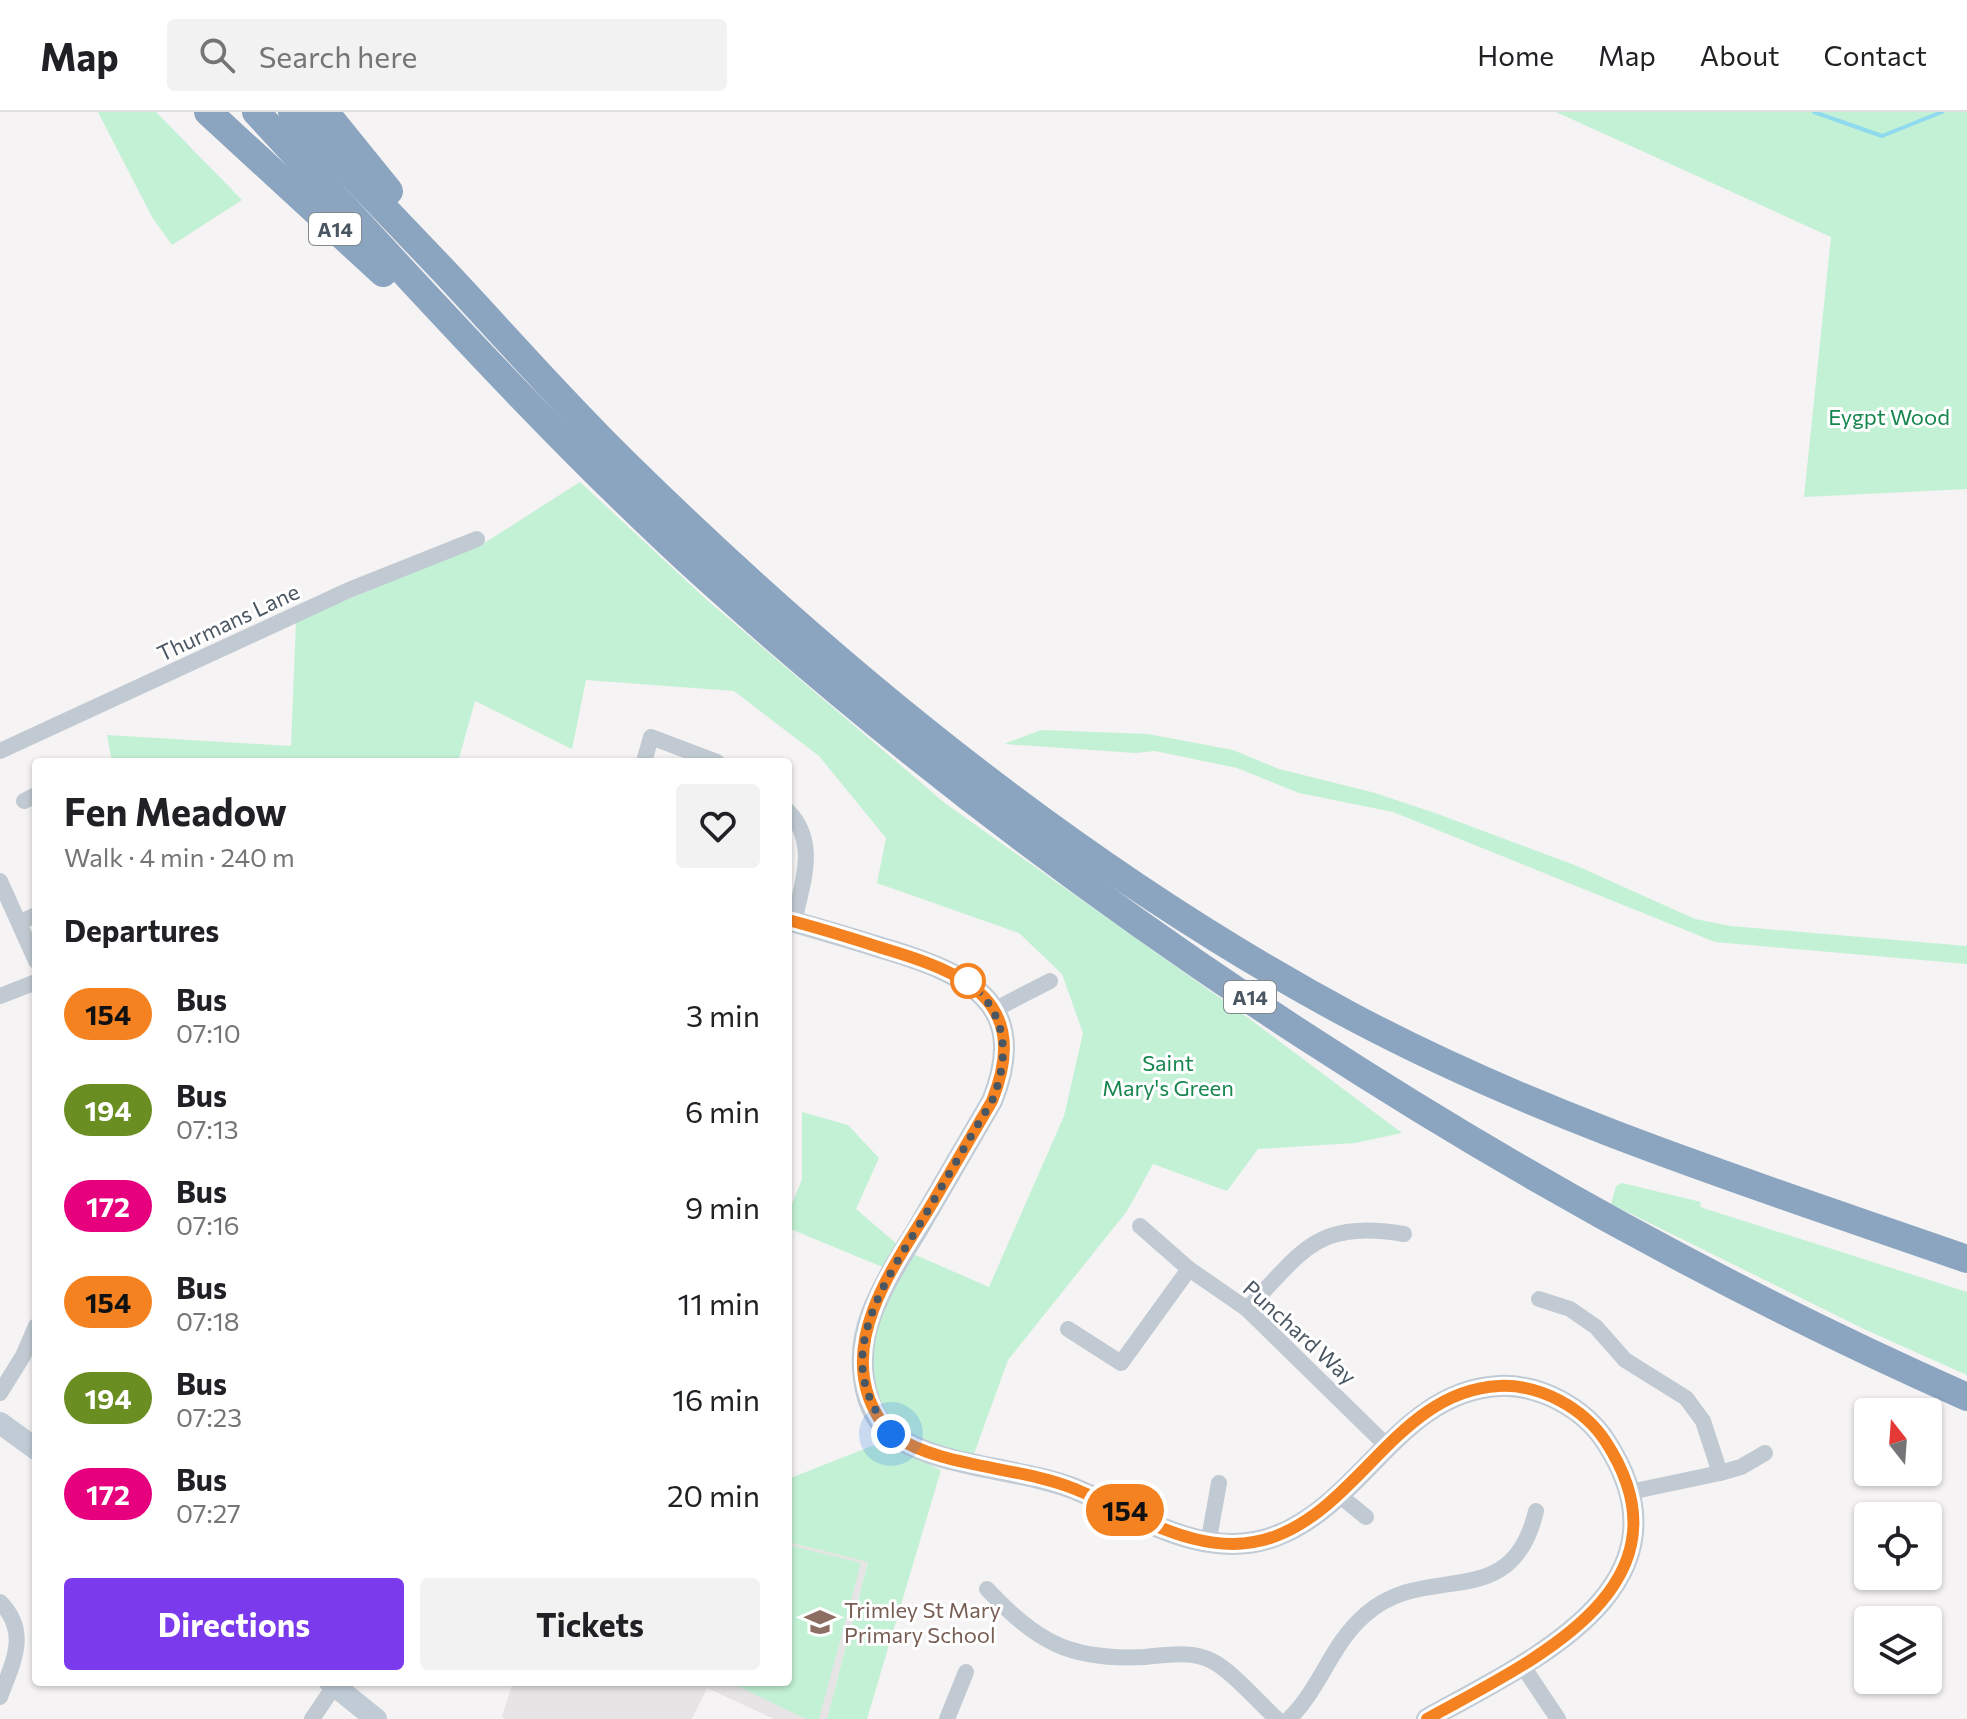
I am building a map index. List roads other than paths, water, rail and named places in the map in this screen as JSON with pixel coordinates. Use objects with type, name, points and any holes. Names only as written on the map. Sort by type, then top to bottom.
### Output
[{"type":"highway","name":"A14","points":[[208,112],[422,310],[468,340]]},
{"type":"highway","name":"A14","points":[[256,112],[468,340],[579,436],[620,476],[706,577],[920,757],[1083,881],[1407,1101],[1619,1224],[1744,1292],[1967,1397]]},
{"type":"highway","name":"A14","points":[[292,112],[438,265],[579,436]]},
{"type":"highway","name":"A14","points":[[325,112],[407,213],[438,265]]},
{"type":"highway","name":"A14","points":[[620,476],[724,558],[947,746],[1103,862],[1261,965],[1392,1036],[1519,1096],[1744,1182],[1967,1259]]},
{"type":"street","name":"Thurmans Lane","points":[[0,751],[349,590],[477,539]]},
{"type":"street","points":[[645,758],[651,737],[706,758]]},
{"type":"street","points":[[792,817],[804,834],[809,854],[792,917]]},
{"type":"street","points":[[0,881],[28,918],[32,940]]},
{"type":"street","points":[[792,921],[937,964],[978,988],[994,1010],[1003,1041],[1004,1072],[998,1087],[871,1315],[863,1350],[863,1371],[874,1411],[891,1434],[908,1444],[971,1462],[1045,1477],[1208,1544],[1243,1544],[1273,1538],[1309,1521],[1430,1407],[1466,1392],[1502,1386],[1543,1393],[1580,1411],[1618,1462],[1630,1492],[1633,1530],[1628,1565],[1607,1597],[1566,1634],[1522,1665],[1427,1719]]},
{"type":"street","points":[[994,1010],[1050,981]]},
{"type":"street","points":[[0,996],[32,984]]},
{"type":"street","name":"Punchard Way","points":[[1140,1226],[1189,1269],[1247,1309],[1388,1447]]},
{"type":"street","points":[[1247,1309],[1312,1242],[1339,1231],[1369,1229],[1404,1234]]},
{"type":"street","points":[[1068,1329],[1121,1363],[1189,1269]]},
{"type":"street","points":[[1539,1299],[1570,1309],[1596,1327],[1625,1360],[1686,1398],[1703,1421],[1720,1473]]},
{"type":"street","points":[[0,1393],[32,1335]]},
{"type":"street","points":[[0,1423],[32,1446]]},
{"type":"street","points":[[1630,1492],[1741,1467],[1765,1453]]},
{"type":"street","points":[[1208,1544],[1219,1483]]},
{"type":"street","points":[[1339,1495],[1366,1517]]},
{"type":"street","points":[[1289,1719],[1309,1700],[1339,1643],[1366,1613],[1400,1593],[1480,1580],[1499,1571],[1524,1549],[1536,1511]]},
{"type":"street","points":[[987,1589],[1024,1628],[1064,1648],[1110,1659],[1185,1654],[1213,1661],[1277,1719]]},
{"type":"street","points":[[0,1602],[13,1615],[17,1635],[16,1655],[0,1697]]},
{"type":"street","points":[[1522,1665],[1558,1719]]},
{"type":"street","points":[[947,1719],[966,1672]]},
{"type":"street","points":[[312,1719],[330,1686]]},
{"type":"street","points":[[336,1686],[376,1719]]},
{"type":"waterway","points":[[1814,112],[1882,136],[1942,112]]},
{"type":"place","name":"Trimley St Mary Primary School","points":[[820,1622]]},
{"type":"park label","name":"Eygpt Wood","points":[[1889,416]]},
{"type":"park label","name":"Saint Mary's Green","points":[[1168,1074]]}]
